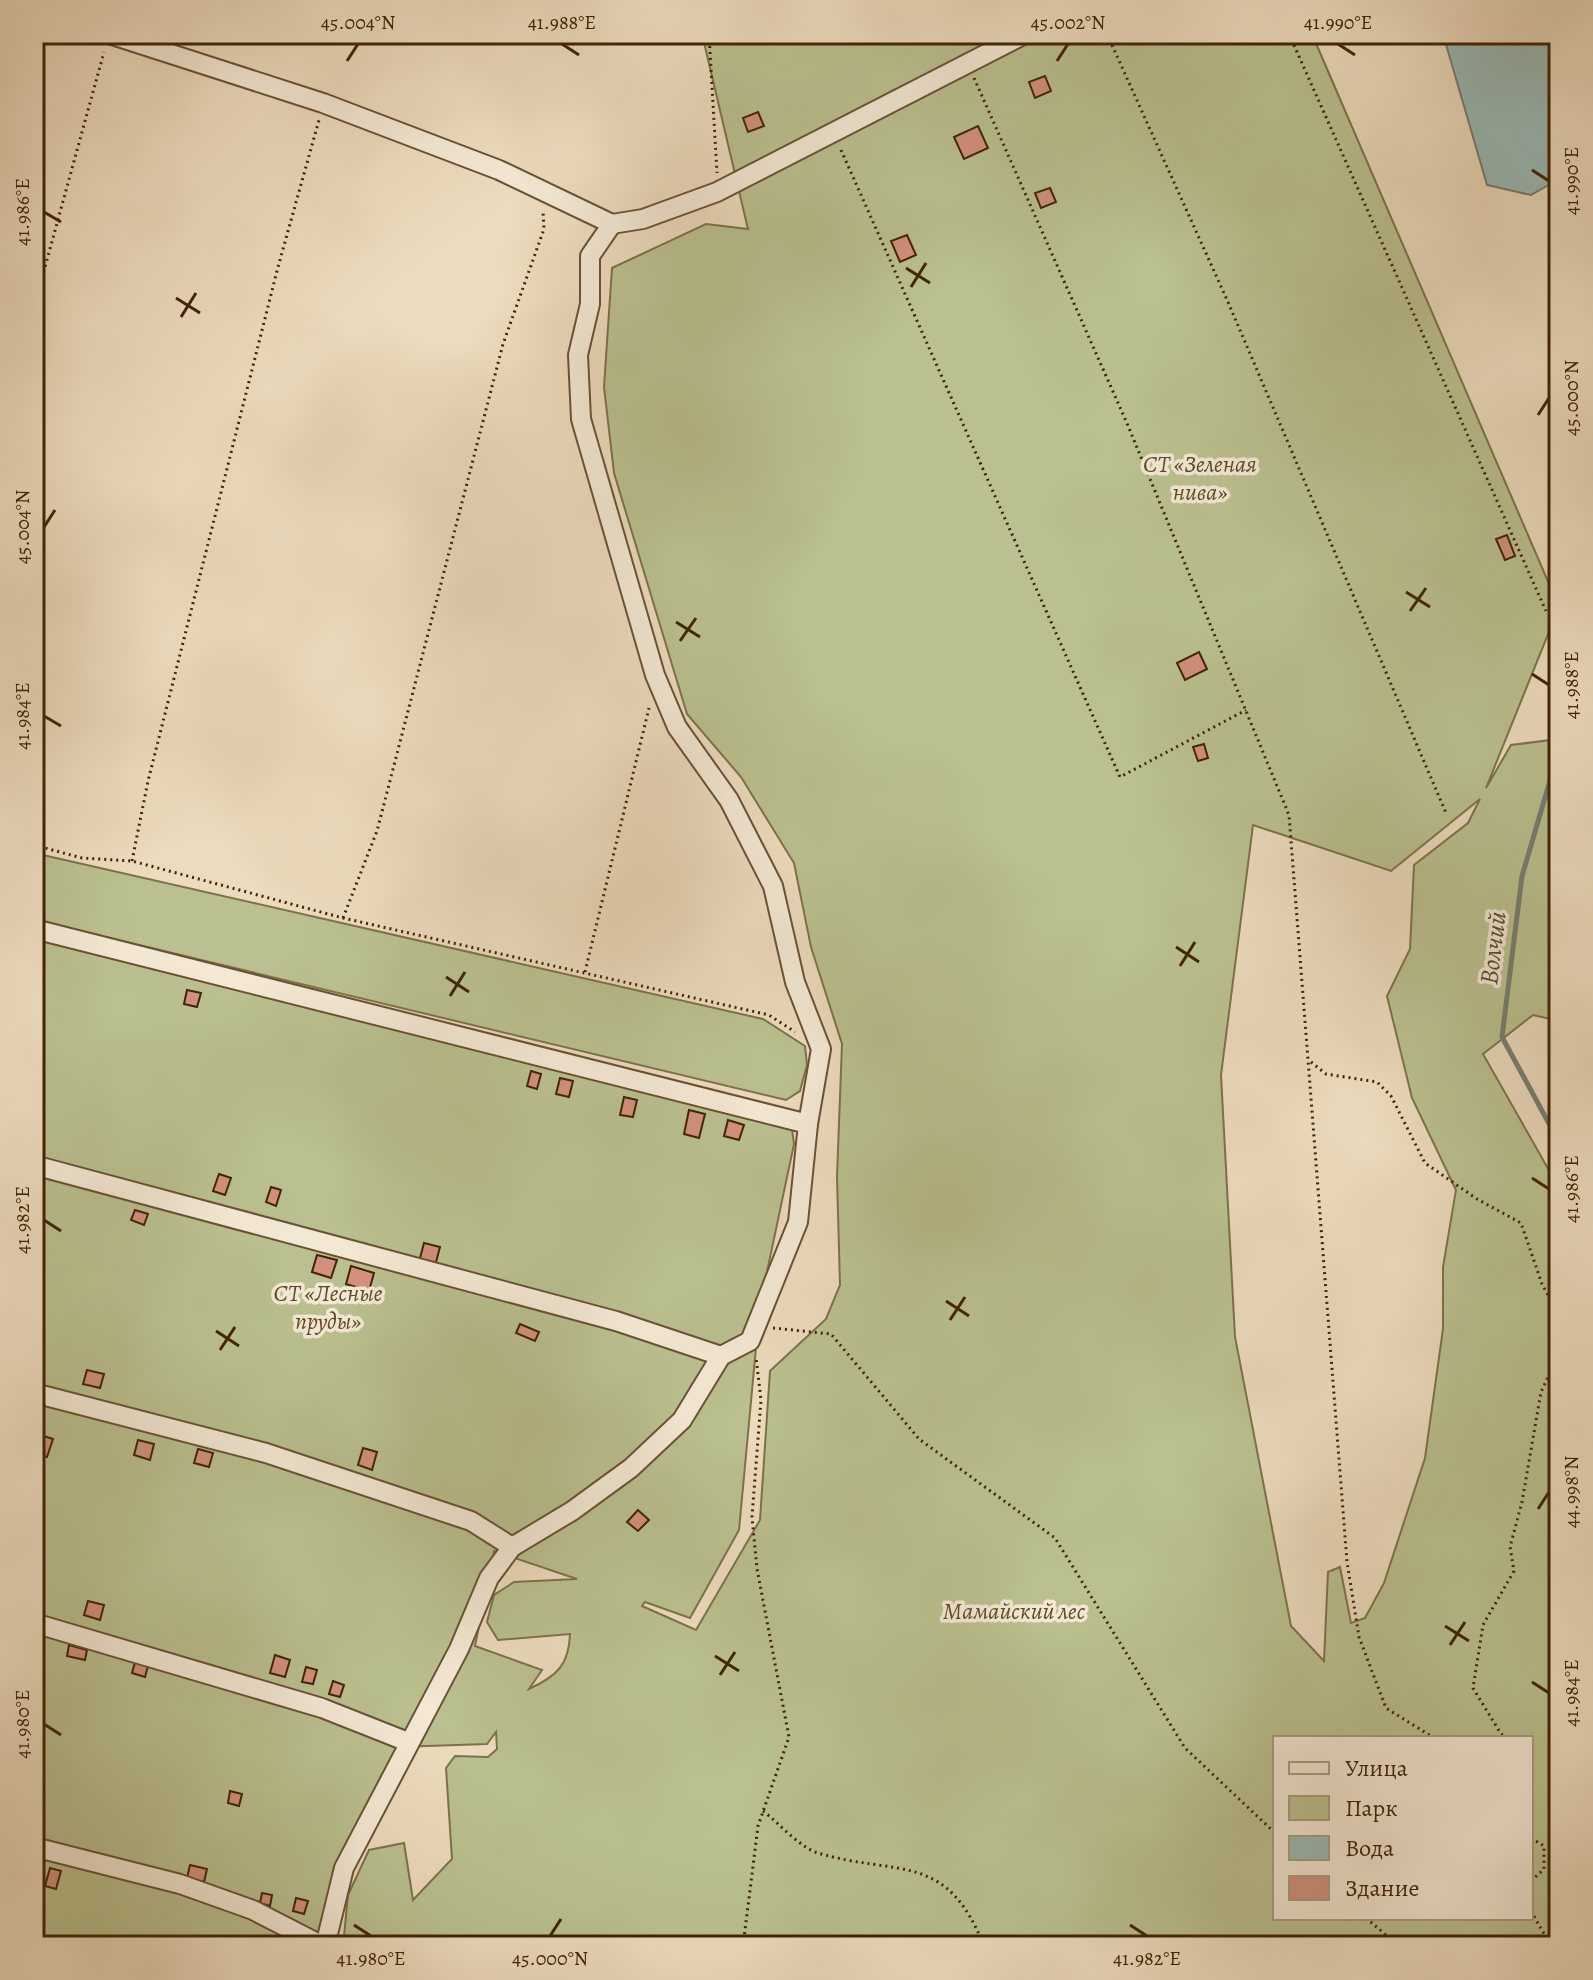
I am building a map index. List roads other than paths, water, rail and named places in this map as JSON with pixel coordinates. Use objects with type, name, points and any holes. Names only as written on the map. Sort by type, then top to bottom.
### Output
[{"type":"street","points":[[107,42],[323,103],[499,170],[612,224],[643,219],[717,192],[834,135],[1025,34]]},
{"type":"street","points":[[34,1847],[180,1884],[253,1910],[324,1946],[344,1868],[459,1649],[489,1578],[512,1547],[572,1511],[631,1468],[682,1420],[721,1356],[753,1334],[798,1222],[808,1124],[821,1049],[795,982],[773,886],[729,800],[677,727],[655,675],[581,419],[578,355],[590,304],[590,256],[612,224]]},
{"type":"street","points":[[34,929],[808,1124]]},
{"type":"street","points":[[34,1165],[616,1321],[721,1356]]},
{"type":"street","points":[[34,1393],[266,1453],[471,1521],[512,1547]]},
{"type":"street","points":[[34,1623],[322,1708],[408,1742]]},
{"type":"water","points":[[1443,34],[1559,34],[1559,179],[1531,195],[1487,185]]},
{"type":"waterway","name":"Волчий","points":[[1559,750],[1522,876],[1502,1037],[1559,1142]]},
{"type":"park label","name":"СТ «Зеленая нива»","points":[[1200,478]]},
{"type":"park label","name":"СТ «Лесные пруды»","points":[[328,1307]]},
{"type":"park label","name":"Мамайский лес","points":[[1014,1611]]}]
